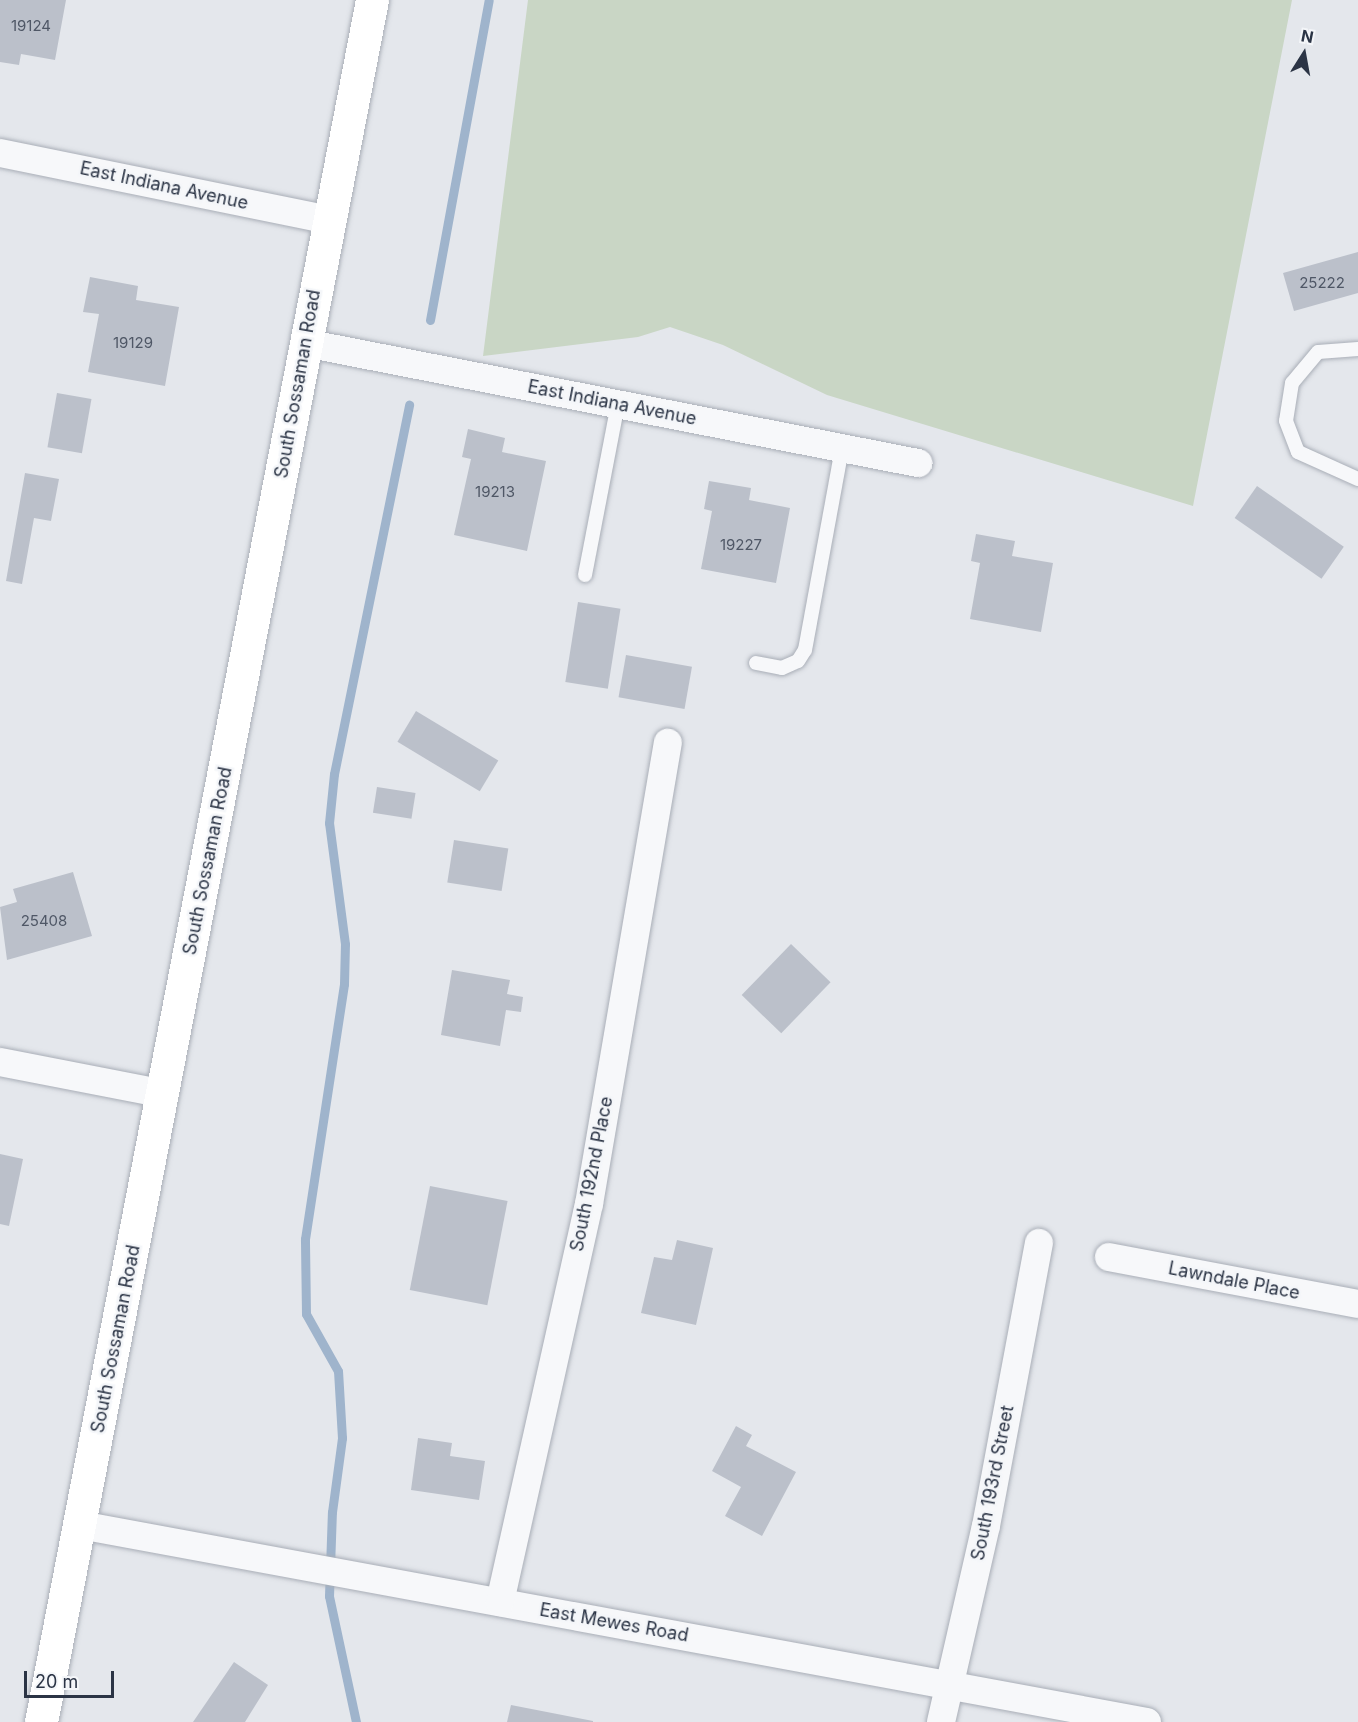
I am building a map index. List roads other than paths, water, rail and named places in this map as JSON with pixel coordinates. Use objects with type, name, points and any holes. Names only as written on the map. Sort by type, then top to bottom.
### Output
[{"type":"main road","name":"South Sossaman Road","points":[[41,1722],[164,1094],[328,220],[372,0]]},
{"type":"street","name":"East Indiana Avenue","points":[[0,153],[328,220]]},
{"type":"street","name":"East Indiana Avenue","points":[[305,343],[918,463]]},
{"type":"street","name":"South 192nd Place","points":[[500,1602],[589,1204],[668,743]]},
{"type":"street","points":[[0,1062],[164,1094]]},
{"type":"street","name":"South 193rd Street","points":[[941,1722],[986,1526],[1039,1243]]},
{"type":"street","name":"Lawndale Place","points":[[1109,1257],[1358,1304]]},
{"type":"street","name":"East Mewes Road","points":[[80,1525],[1147,1722]]},
{"type":"lane","points":[[1358,349],[1318,351],[1292,383],[1286,421],[1298,452],[1358,479]]},
{"type":"lane","points":[[585,575],[618,404]]},
{"type":"lane","points":[[756,663],[782,668],[798,661],[805,650],[842,448]]},
{"type":"waterway","points":[[430,320],[489,0]]},
{"type":"waterway","points":[[356,1722],[329,1596],[332,1512],[342,1438],[338,1371],[306,1314],[305,1239],[344,984],[345,944],[329,823],[334,774],[409,405]]}]
